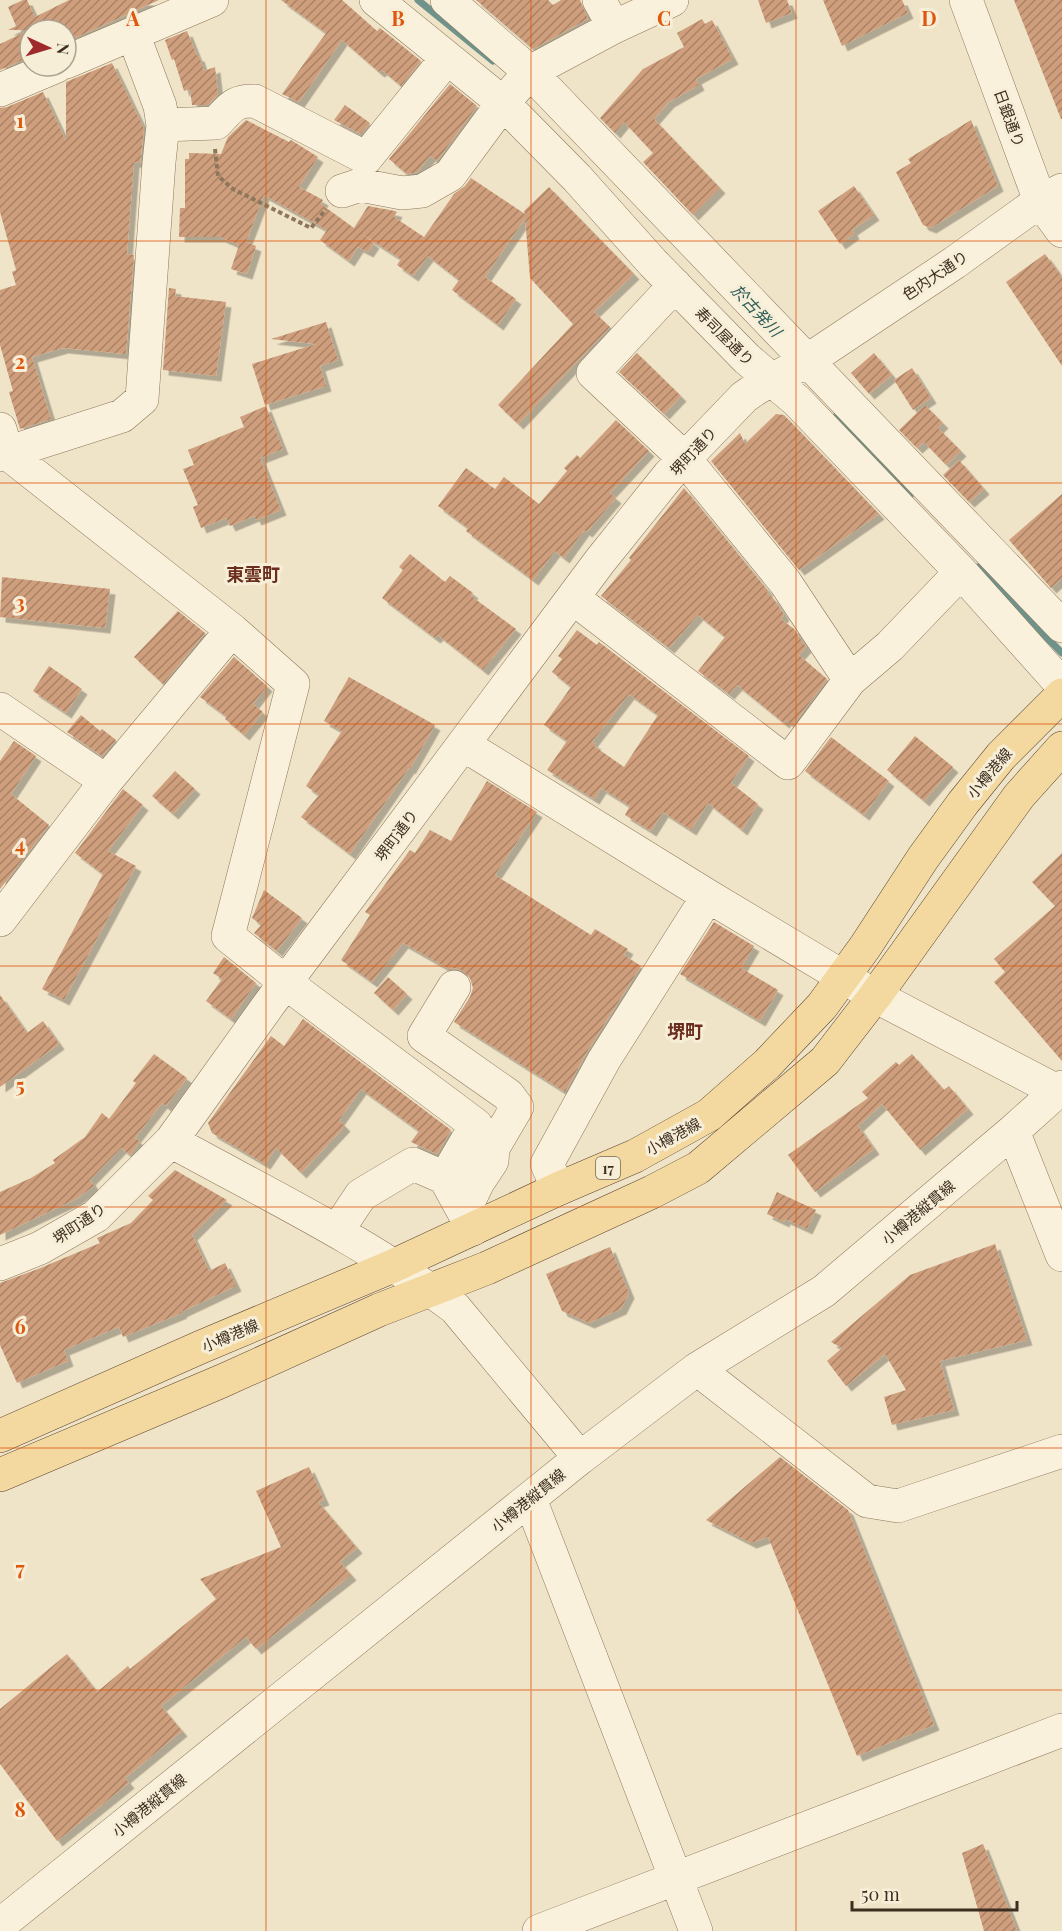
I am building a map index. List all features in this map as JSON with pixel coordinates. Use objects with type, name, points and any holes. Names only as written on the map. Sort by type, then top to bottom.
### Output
[{"type":"main road","name":"小樽港線","points":[[0,1436],[212,1342],[393,1266],[469,1220],[558,1189],[635,1156],[709,1116],[767,1064],[822,1006],[963,803],[1001,756],[1062,695]]},
{"type":"main road","points":[[0,1475],[222,1381],[379,1310],[487,1268],[652,1192],[698,1168],[825,1061],[875,996],[1019,796],[1062,748]]},
{"type":"street","points":[[78,57],[212,0]]},
{"type":"street","name":"寿司屋通り","points":[[376,0],[502,103],[577,178],[675,285],[747,359],[789,371]]},
{"type":"street","name":"寿司屋通り","points":[[447,0],[530,72],[789,371],[1062,626]]},
{"type":"street","points":[[342,190],[360,185],[402,193],[422,191],[450,175],[502,103],[530,72],[607,14],[672,0]]},
{"type":"street","name":"日銀通り","points":[[966,0],[1051,196],[1062,231]]},
{"type":"street","points":[[2,446],[66,432],[122,416],[142,399],[163,125],[160,106],[133,34]]},
{"type":"street","points":[[163,125],[216,123],[234,104],[242,100],[255,101],[366,158],[447,58]]},
{"type":"street","points":[[0,90],[28,78]]},
{"type":"street","name":"色内大通り","points":[[789,371],[954,263],[1051,196]]},
{"type":"street","points":[[675,285],[593,373],[684,458],[784,582],[850,680]]},
{"type":"street","name":"寿司屋通り","points":[[789,371],[797,401],[962,572],[1062,685]]},
{"type":"street","name":"堺町通り","points":[[0,1264],[40,1248],[96,1215],[171,1141],[286,982],[631,520],[684,458],[744,397],[789,371]]},
{"type":"street","points":[[2,446],[232,630],[293,684],[228,936],[476,1125],[445,1178]]},
{"type":"street","points":[[573,598],[788,763],[850,680],[890,646],[962,572]]},
{"type":"street","points":[[0,920],[106,781],[232,630]]},
{"type":"street","points":[[3,717],[106,781]]},
{"type":"street","points":[[464,745],[875,996],[1060,1089]]},
{"type":"street","points":[[558,1189],[548,1164],[604,1060],[708,896]]},
{"type":"street","points":[[454,987],[424,1035],[508,1095],[517,1107],[492,1148],[480,1153],[466,1175],[469,1220]]},
{"type":"street","name":"小樽港縦貫線","points":[[0,1925],[580,1458],[696,1369],[824,1291],[1060,1089]]},
{"type":"street","points":[[1013,1131],[1062,1256]]},
{"type":"street","points":[[171,1141],[337,1231],[431,1290],[455,1308],[580,1458]]},
{"type":"street","points":[[337,1231],[361,1195],[413,1164],[445,1178],[469,1220]]},
{"type":"street","points":[[696,1369],[867,1501],[898,1506],[1062,1451]]},
{"type":"street","points":[[530,1499],[696,1931]]},
{"type":"street","points":[[539,1931],[1062,1730]]},
{"type":"path","points":[[216,123],[215,156],[218,176],[233,189],[311,228],[342,190]]},
{"type":"building","points":[[27,0],[35,17],[69,0],[159,0],[78,37],[78,18],[18,18],[18,30],[8,30],[16,26],[8,7]]},
{"type":"building","points":[[281,0],[342,0],[377,31],[380,28],[421,61],[401,86],[382,70],[379,72],[342,40],[299,102],[282,94],[326,33]]},
{"type":"building","points":[[476,0],[548,0],[553,5],[561,0],[580,0],[588,19],[533,49]]},
{"type":"building","points":[[758,0],[787,0],[792,13],[766,23]]},
{"type":"building","points":[[823,0],[902,0],[908,13],[842,46]]},
{"type":"building","points":[[1014,0],[1062,0],[1062,119],[1061,119]]},
{"type":"building","points":[[702,19],[705,24],[712,20],[733,59],[696,79],[699,85],[669,102],[654,119],[720,188],[693,215],[643,162],[653,153],[624,122],[615,133],[600,118],[643,69],[684,47],[677,33]]},
{"type":"building","points":[[187,31],[204,71],[215,67],[218,94],[208,105],[192,105],[190,89],[184,91],[174,59],[172,60],[165,40]]},
{"type":"building","points":[[18,35],[18,62],[0,70],[0,44]]},
{"type":"building","points":[[112,63],[144,129],[140,163],[134,162],[127,254],[134,255],[126,354],[63,348],[32,357],[51,419],[20,429],[9,392],[13,391],[0,345],[0,290],[16,285],[12,272],[16,270],[0,212],[0,108],[43,92],[66,141],[66,82]]},
{"type":"building","points":[[450,84],[477,106],[437,161],[430,156],[417,172],[407,174],[389,159]]},
{"type":"building","points":[[345,105],[370,123],[361,134],[334,120]]},
{"type":"building","points":[[246,120],[289,142],[291,140],[318,157],[299,187],[323,200],[321,204],[354,228],[368,206],[397,212],[394,217],[424,237],[454,194],[471,178],[525,214],[524,211],[549,187],[634,274],[594,312],[610,327],[518,424],[498,405],[573,324],[530,278],[525,218],[485,277],[516,299],[498,325],[452,290],[459,280],[428,256],[413,276],[397,265],[401,259],[362,234],[374,243],[368,252],[358,247],[349,261],[320,240],[327,230],[264,195],[246,242],[256,246],[247,274],[231,269],[239,245],[220,237],[179,237],[180,208],[185,208],[185,159],[189,159],[189,153],[221,154],[228,137]]},
{"type":"building","points":[[971,120],[998,186],[931,228],[923,225],[896,172],[911,163],[908,159]]},
{"type":"building","points":[[854,186],[874,215],[852,230],[854,234],[840,244],[818,211]]},
{"type":"building","points":[[1045,254],[1062,277],[1062,366],[1006,282]]},
{"type":"building","points":[[169,288],[176,289],[175,296],[226,302],[216,376],[163,370]]},
{"type":"building","points":[[326,322],[338,360],[320,366],[326,386],[265,405],[252,364],[316,344],[271,339]]},
{"type":"building","points":[[637,353],[681,396],[664,414],[619,372]]},
{"type":"building","points":[[874,353],[892,375],[869,394],[851,373]]},
{"type":"building","points":[[912,368],[931,398],[913,410],[894,380]]},
{"type":"building","points":[[925,405],[943,423],[938,428],[961,451],[946,465],[924,442],[917,448],[899,430]]},
{"type":"building","points":[[266,406],[283,449],[260,458],[281,510],[256,520],[254,516],[230,526],[226,518],[201,528],[193,507],[198,505],[183,469],[194,465],[188,450],[244,427],[240,417]]},
{"type":"building","points":[[776,414],[784,415],[879,514],[799,570],[711,461],[740,433],[745,444]]},
{"type":"building","points":[[616,420],[649,451],[610,493],[616,498],[587,532],[584,530],[564,558],[555,551],[533,580],[466,531],[468,528],[438,506],[466,468],[495,489],[504,477],[539,504],[567,471],[564,468],[577,455],[580,458]]},
{"type":"building","points":[[959,460],[984,489],[969,502],[943,475]]},
{"type":"building","points":[[684,488],[773,598],[784,615],[781,619],[794,629],[806,647],[799,655],[827,679],[792,726],[786,720],[784,723],[737,685],[729,694],[698,671],[725,637],[698,615],[669,648],[601,596],[631,560],[629,558]]},
{"type":"building","points":[[1062,494],[1062,578],[1051,588],[1009,540]]},
{"type":"building","points":[[410,554],[445,582],[450,576],[473,593],[471,596],[516,629],[483,670],[438,635],[435,638],[382,598],[403,570],[399,567]]},
{"type":"building","points":[[2,577],[110,589],[105,628],[0,617]]},
{"type":"building","points":[[178,611],[205,633],[163,684],[134,657]]},
{"type":"building","points":[[577,630],[597,645],[599,642],[749,756],[731,783],[758,804],[742,830],[708,803],[691,830],[663,812],[651,831],[625,815],[630,806],[601,788],[594,799],[547,770],[567,741],[544,725],[571,687],[552,672],[562,659],[558,656]],"holes":[[[629,694],[658,715],[624,767],[594,746],[596,744],[592,742]]]},
{"type":"building","points":[[234,657],[267,686],[253,704],[263,712],[244,735],[225,719],[227,717],[200,697]]},
{"type":"building","points":[[49,666],[82,689],[66,713],[33,691]]},
{"type":"building","points":[[349,677],[435,725],[410,769],[350,854],[301,817],[319,795],[306,786],[342,731],[324,721]]},
{"type":"building","points":[[81,715],[100,731],[102,729],[116,740],[102,756],[67,732]]},
{"type":"building","points":[[915,736],[953,767],[924,801],[887,770]]},
{"type":"building","points":[[831,737],[889,781],[864,815],[805,771]]},
{"type":"building","points":[[14,741],[36,756],[11,794],[49,825],[0,889],[0,761]]},
{"type":"building","points":[[175,771],[195,789],[173,814],[152,796]]},
{"type":"building","points":[[487,781],[537,812],[495,875],[591,935],[595,929],[628,949],[624,955],[641,966],[588,1050],[565,1092],[454,1022],[473,988],[470,978],[463,971],[455,968],[449,969],[403,943],[372,982],[341,960],[370,915],[365,912],[410,850],[415,853],[430,830],[451,841]]},
{"type":"building","points":[[123,789],[143,805],[108,851],[136,866],[64,1000],[42,989],[103,874],[75,853]]},
{"type":"building","points":[[1062,853],[1062,1061],[994,982],[1005,972],[994,959],[1055,906],[1032,882]]},
{"type":"building","points":[[264,890],[302,918],[277,951],[254,933],[261,925],[252,918]]},
{"type":"building","points":[[714,922],[754,946],[741,968],[778,990],[760,1021],[680,974]]},
{"type":"building","points":[[224,957],[256,983],[231,1019],[206,1001],[222,979],[213,973]]},
{"type":"building","points":[[388,977],[407,994],[393,1010],[374,993]]},
{"type":"building","points":[[0,995],[27,1033],[43,1021],[59,1044],[0,1087]]},
{"type":"building","points":[[303,1019],[451,1130],[437,1154],[411,1142],[419,1131],[361,1089],[339,1120],[345,1126],[301,1173],[276,1148],[265,1164],[212,1133],[208,1123],[271,1036],[284,1046]]},
{"type":"building","points":[[154,1054],[187,1078],[166,1106],[162,1103],[135,1138],[140,1141],[130,1155],[121,1148],[90,1180],[94,1186],[76,1199],[0,1235],[0,1192],[31,1178],[55,1163],[53,1160],[85,1137],[102,1113],[109,1119],[136,1083],[133,1081]]},
{"type":"building","points":[[912,1054],[944,1090],[949,1086],[968,1109],[920,1150],[882,1104],[858,1126],[874,1149],[815,1192],[788,1155],[868,1098],[862,1092],[896,1062],[899,1065]]},
{"type":"building","points":[[175,1170],[227,1200],[192,1235],[209,1271],[225,1263],[236,1286],[182,1313],[123,1337],[119,1327],[64,1350],[68,1361],[17,1383],[0,1345],[0,1283],[100,1243],[97,1238],[131,1223],[153,1200],[148,1196]]},
{"type":"building","points":[[777,1192],[816,1210],[807,1229],[767,1214]]},
{"type":"building","points":[[995,1244],[1027,1340],[940,1361],[954,1410],[892,1425],[884,1397],[906,1390],[885,1354],[846,1386],[827,1361],[842,1348],[831,1342],[910,1275]]},
{"type":"building","points":[[610,1247],[629,1293],[621,1309],[589,1323],[562,1311],[546,1274]]},
{"type":"building","points":[[780,1457],[848,1510],[934,1725],[857,1756],[768,1537],[751,1543],[706,1520]]},
{"type":"building","points":[[309,1467],[324,1500],[318,1502],[357,1548],[340,1562],[351,1575],[256,1649],[246,1637],[161,1706],[182,1731],[125,1778],[129,1783],[57,1841],[0,1764],[0,1709],[67,1654],[97,1692],[128,1666],[130,1669],[216,1599],[200,1579],[281,1547],[256,1491]]},
{"type":"building","points":[[983,1844],[1017,1931],[984,1931],[962,1853]]},
{"type":"waterway","name":"於古発川","points":[[418,0],[493,61]]},
{"type":"waterway","name":"於古発川","points":[[837,415],[910,496]]},
{"type":"waterway","name":"於古発川","points":[[978,567],[1062,653]]},
{"type":"district","name":"東雲町","points":[[253,574]]},
{"type":"district","name":"堺町","points":[[685,1031]]}]
